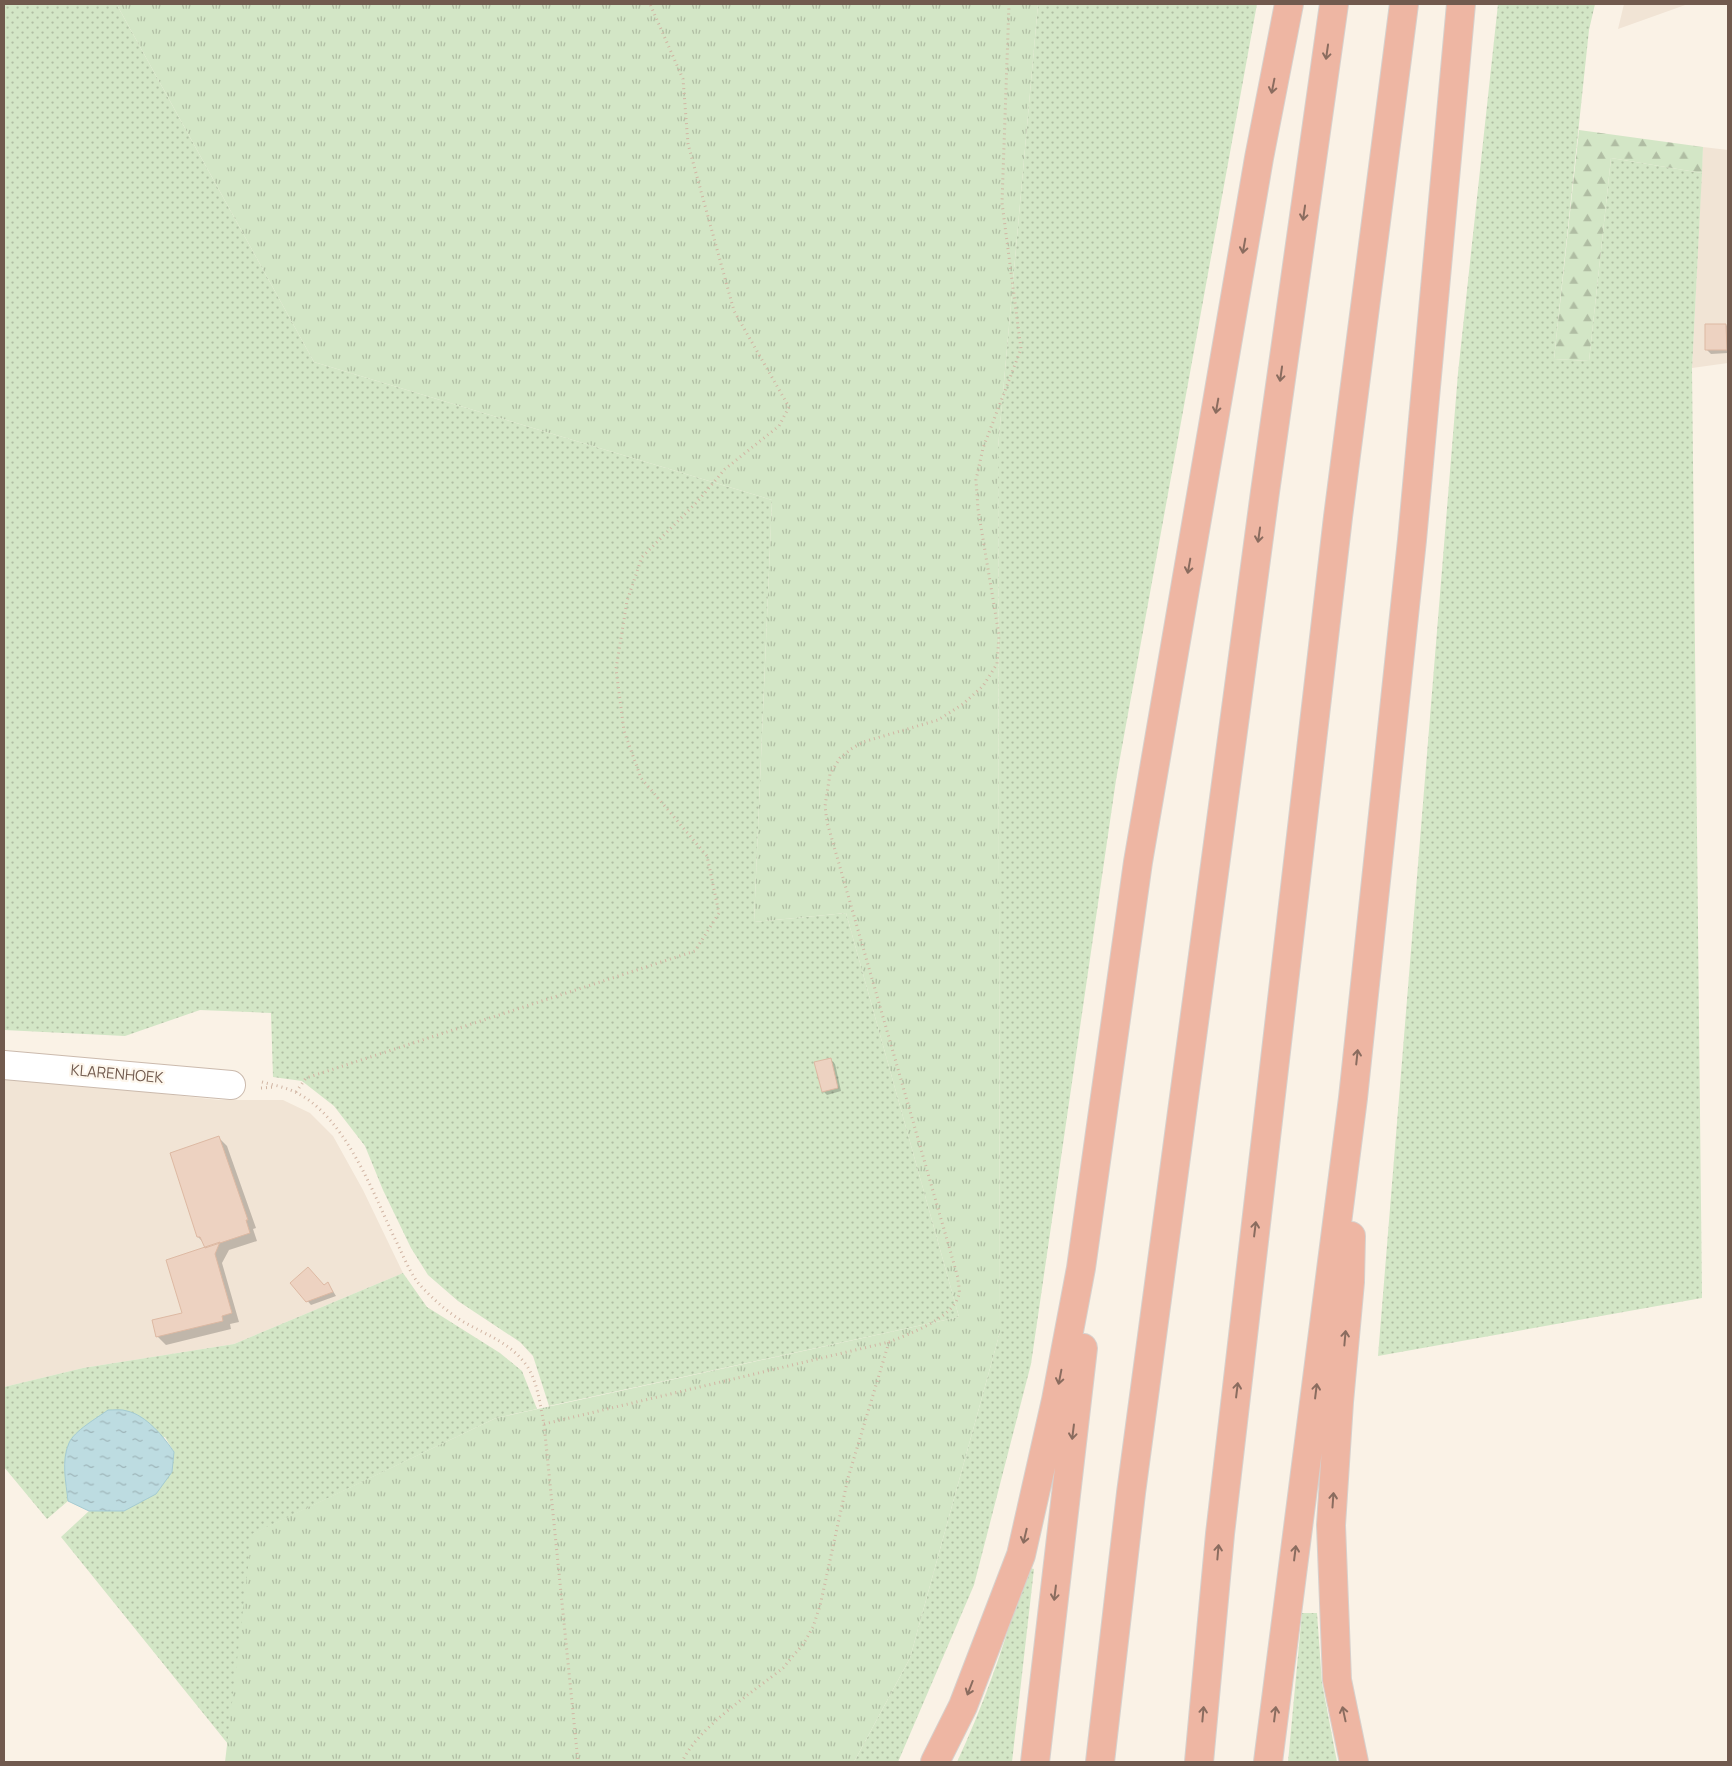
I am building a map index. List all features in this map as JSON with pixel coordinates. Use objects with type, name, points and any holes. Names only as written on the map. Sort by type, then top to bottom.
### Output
[{"type":"highway","points":[[935,1762],[963,1706],[1021,1554],[1047,1439],[1080,1268],[1138,862],[1259,158],[1289,4]]},
{"type":"highway","points":[[1100,1762],[1134,1473],[1262,511],[1334,4]]},
{"type":"highway","points":[[1199,1762],[1220,1534],[1333,557],[1404,4]]},
{"type":"highway","points":[[1268,1762],[1353,1098],[1412,540],[1461,4]]},
{"type":"highway","points":[[1035,1762],[1138,862]]},
{"type":"highway","points":[[1353,1098],[1350,1282],[1339,1402],[1331,1525],[1337,1680],[1354,1762]]},
{"type":"street","name":"KLARENHOEK","points":[[4,1065],[231,1085]]},
{"type":"path","points":[[296,1092],[306,1078],[695,952],[719,914],[707,856],[641,778],[624,731],[616,669],[626,600],[642,556],[697,502],[725,469],[778,426],[789,407],[734,311],[688,144],[683,78],[650,4]]},
{"type":"path","points":[[544,1424],[889,1342],[926,1327],[954,1305],[959,1294],[958,1278],[827,822],[826,792],[830,774],[840,758],[851,749],[863,742],[938,720],[963,704],[983,686],[997,664],[999,635],[978,509],[976,480],[983,448],[1021,349],[1002,204],[1009,4]]},
{"type":"path","points":[[278,1086],[296,1092],[321,1111],[334,1124],[367,1178],[407,1264],[431,1297],[464,1322],[507,1344],[527,1366],[534,1382],[544,1424],[578,1762]]},
{"type":"path","points":[[682,1762],[695,1741],[708,1728],[793,1657],[813,1627],[820,1606],[848,1478],[889,1342]]},
{"type":"shaded area","points":[[1624,4],[1688,4],[1618,29]]},
{"type":"shaded area","points":[[1703,147],[1728,150],[1728,363],[1692,368]]},
{"type":"shaded area","points":[[4,1076],[219,1100],[283,1100],[310,1113],[333,1136],[363,1190],[403,1273],[234,1344],[83,1368],[4,1387]]},
{"type":"green space","points":[[4,4],[142,4],[117,5],[314,362],[772,500],[754,922],[846,913],[959,1317],[549,1406],[533,1356],[520,1342],[458,1301],[428,1275],[411,1248],[383,1190],[365,1146],[334,1106],[302,1081],[273,1077],[271,1013],[200,1010],[125,1036],[4,1030]]},
{"type":"green space","points":[[1038,4],[1257,4],[1116,780],[1031,1364],[974,1585],[898,1762],[854,1762],[910,1658],[1000,1332],[998,448]]},
{"type":"green space","points":[[1038,4],[998,448],[1000,1332],[910,1658],[854,1762],[225,1762],[252,1534],[496,1418],[959,1317],[846,913],[754,922],[772,500],[314,362],[117,5]]},
{"type":"green space","points":[[1498,4],[1595,4],[1589,30],[1554,359],[1589,361],[1611,158],[1702,173],[1692,369],[1702,1298],[1378,1356],[1458,373]]},
{"type":"green space","points":[[1579,130],[1703,147],[1702,173],[1611,158],[1589,361],[1554,359]]},
{"type":"green space","points":[[403,1273],[427,1307],[500,1353],[522,1371],[537,1409],[496,1418],[253,1534],[228,1744],[61,1537],[89,1511],[124,1511],[172,1472],[174,1452],[165,1437],[64,1463],[68,1501],[47,1519],[4,1467],[4,1387],[83,1368],[234,1344]]},
{"type":"green space","points":[[1026,1567],[1034,1569],[1012,1762],[957,1762],[978,1715],[996,1666]]},
{"type":"green space","points":[[1302,1613],[1317,1613],[1322,1683],[1337,1762],[1288,1762]]},
{"type":"water","points":[[108,1410],[123,1410],[134,1413],[154,1427],[174,1452],[172,1472],[156,1494],[124,1511],[89,1511],[68,1501],[65,1457],[72,1438],[86,1425]]},
{"type":"building","points":[[1705,324],[1726,324],[1727,350],[1705,350]]},
{"type":"building","points":[[831,1058],[838,1088],[822,1092],[814,1062]]},
{"type":"building","points":[[219,1136],[248,1220],[246,1220],[250,1233],[205,1248],[200,1237],[197,1237],[170,1153]]},
{"type":"building","points":[[220,1242],[215,1254],[232,1313],[222,1316],[223,1321],[156,1337],[152,1320],[182,1313],[166,1260]]},
{"type":"building","points":[[308,1267],[324,1285],[328,1282],[333,1292],[306,1302],[290,1283]]}]
